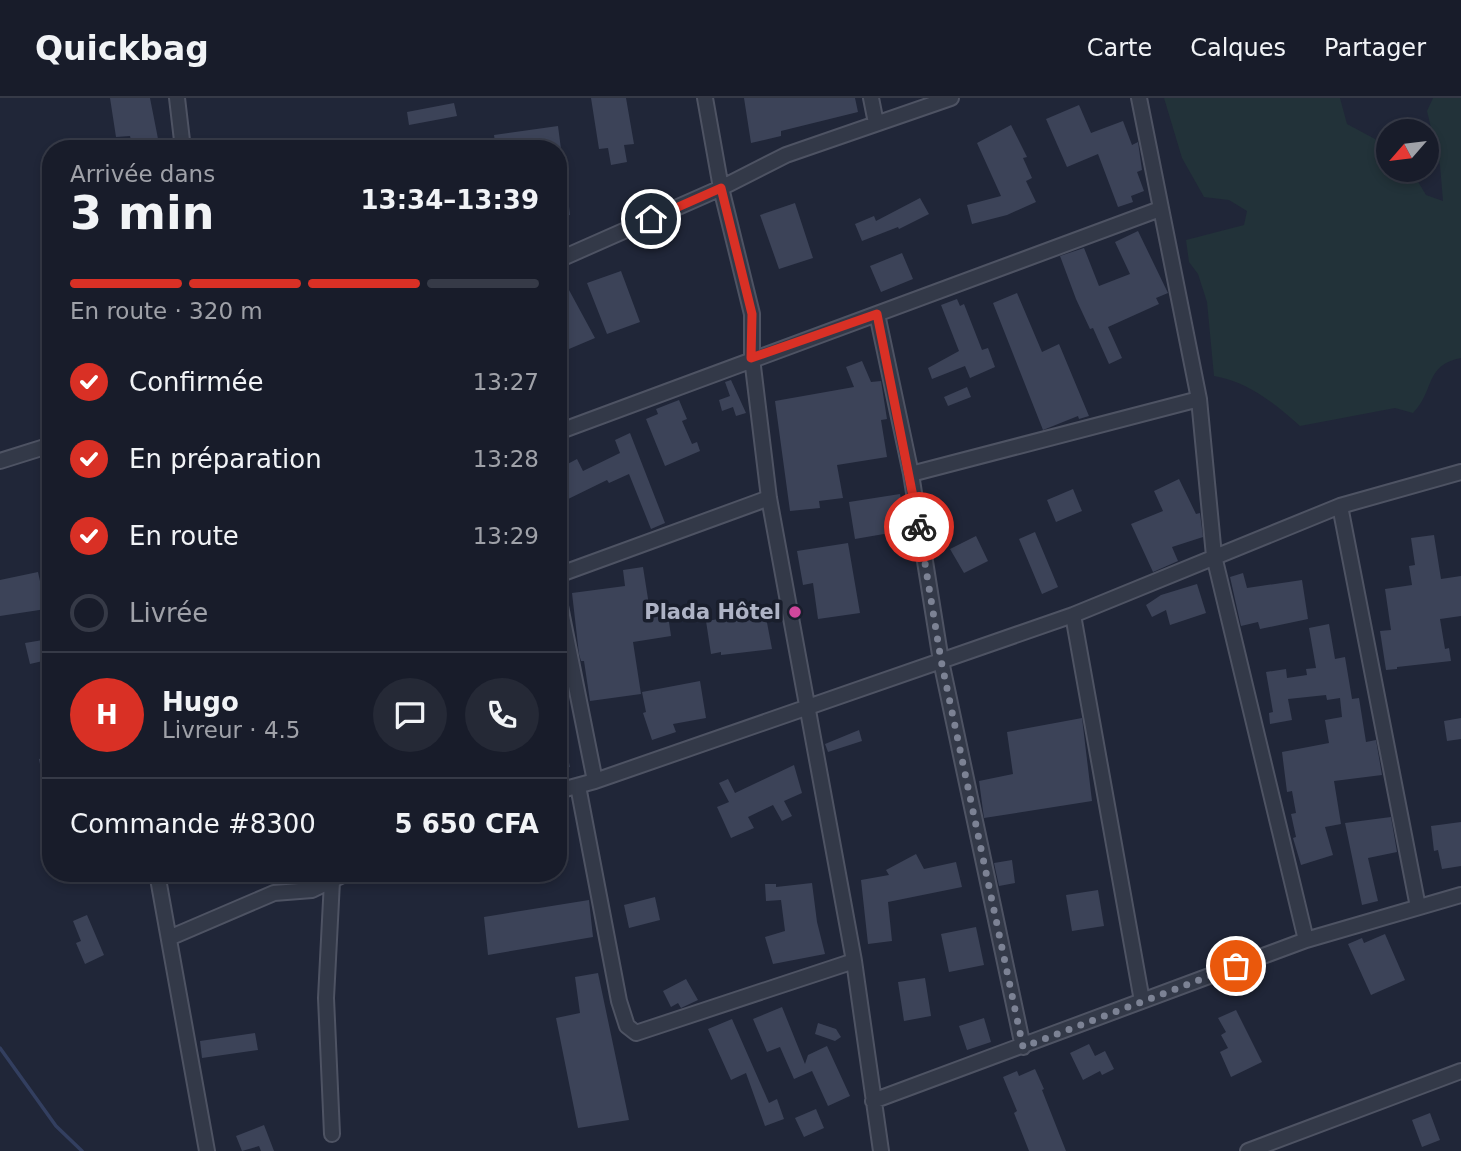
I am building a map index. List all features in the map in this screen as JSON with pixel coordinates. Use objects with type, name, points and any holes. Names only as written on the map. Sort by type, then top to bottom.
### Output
[{"type":"street","points":[[177,98],[182,140]]},
{"type":"street","points":[[705,98],[721,188],[752,314],[751,358],[769,498],[853,961],[881,1151]]},
{"type":"street","points":[[871,98],[876,124]]},
{"type":"street","points":[[567,256],[721,188],[786,155],[951,98]]},
{"type":"street","points":[[1139,98],[1199,399],[1214,556],[1306,940]]},
{"type":"street","points":[[567,429],[751,358],[1160,209]]},
{"type":"street","points":[[877,314],[911,474],[941,660],[1023,1047]]},
{"type":"street","points":[[911,474],[1199,399]]},
{"type":"street","points":[[0,461],[42,448]]},
{"type":"street","points":[[567,789],[1073,615],[1340,506],[1461,472]]},
{"type":"street","points":[[567,572],[769,498]]},
{"type":"street","points":[[1340,506],[1418,907]]},
{"type":"street","points":[[1073,615],[1142,1001]]},
{"type":"street","points":[[567,641],[595,781]]},
{"type":"street","points":[[578,786],[619,1001],[628,1027],[636,1033],[853,961]]},
{"type":"street","points":[[159,882],[207,1151]]},
{"type":"street","points":[[310,882],[312,890]]},
{"type":"street","points":[[169,938],[274,893],[312,890],[330,882]]},
{"type":"street","points":[[332,882],[326,998],[332,1134]]},
{"type":"street","points":[[873,1101],[1306,940],[1461,895]]},
{"type":"street","points":[[1248,1151],[1461,1071]]},
{"type":"shaded area","points":[[1164,98],[1340,98],[1347,124],[1376,140],[1376,182],[1418,182],[1426,195],[1443,201],[1439,119],[1429,119],[1427,111],[1433,98],[1461,98],[1461,358],[1441,366],[1413,413],[1395,408],[1300,426],[1250,389],[1214,376],[1207,302],[1198,274],[1189,262],[1186,240],[1244,225],[1247,211],[1229,200],[1204,197],[1182,158]]},
{"type":"building","points":[[110,98],[150,98],[158,140],[116,137]]},
{"type":"building","points":[[591,98],[626,98],[634,144],[624,145],[627,162],[611,165],[608,148],[599,149]]},
{"type":"building","points":[[744,98],[855,98],[858,112],[781,131],[781,136],[751,143]]},
{"type":"building","points":[[454,103],[457,116],[409,125],[407,112]]},
{"type":"building","points":[[1079,105],[1091,133],[1123,121],[1132,145],[1138,142],[1142,170],[1137,172],[1144,191],[1131,196],[1133,202],[1118,207],[1098,154],[1067,167],[1046,119]]},
{"type":"building","points":[[1011,125],[1027,157],[1023,158],[1032,178],[1026,181],[1036,202],[1007,215],[972,224],[967,205],[1001,196],[977,143]]},
{"type":"building","points":[[558,126],[560,140],[495,140],[494,135]]},
{"type":"building","points":[[567,189],[570,215],[567,215]]},
{"type":"building","points":[[920,198],[929,214],[899,229],[898,227],[862,241],[855,224],[874,216],[876,221]]},
{"type":"building","points":[[795,203],[813,258],[779,269],[760,215]]},
{"type":"building","points":[[1138,231],[1168,293],[1156,298],[1159,304],[1108,327],[1122,358],[1109,364],[1076,299],[1060,256],[1084,248],[1099,286],[1130,274],[1115,242]]},
{"type":"building","points":[[902,253],[913,279],[881,292],[870,266]]},
{"type":"building","points":[[621,271],[640,322],[607,334],[587,283]]},
{"type":"building","points":[[569,290],[595,338],[569,349],[567,344]]},
{"type":"building","points":[[1017,293],[1042,352],[1059,344],[1089,416],[1079,419],[1078,416],[1043,430],[993,303]]},
{"type":"building","points":[[957,299],[960,306],[964,304],[982,350],[988,348],[995,367],[970,378],[965,366],[932,379],[928,368],[959,351],[941,305]]},
{"type":"building","points":[[862,361],[871,382],[881,381],[887,419],[881,420],[887,457],[837,465],[843,498],[819,501],[820,508],[790,511],[775,401],[854,387],[846,367]]},
{"type":"building","points":[[731,380],[746,413],[736,416],[733,407],[722,411],[719,400],[730,396],[725,382]]},
{"type":"building","points":[[967,387],[971,397],[948,406],[944,397]]},
{"type":"building","points":[[679,400],[687,419],[682,421],[692,444],[697,442],[700,451],[665,466],[646,419],[658,414],[656,409]]},
{"type":"building","points":[[630,433],[665,523],[651,529],[629,474],[609,483],[607,480],[567,500],[567,464],[577,459],[583,471],[620,453],[615,440]]},
{"type":"building","points":[[1179,479],[1196,514],[1200,513],[1203,537],[1172,547],[1178,561],[1153,572],[1131,524],[1163,511],[1154,491]]},
{"type":"building","points":[[1073,489],[1082,511],[1056,522],[1047,500]]},
{"type":"building","points":[[900,494],[907,530],[855,539],[849,502]]},
{"type":"building","points":[[1035,532],[1058,587],[1042,594],[1019,539]]},
{"type":"building","points":[[1434,535],[1441,579],[1461,576],[1461,616],[1440,619],[1445,649],[1449,648],[1451,661],[1386,670],[1380,631],[1391,630],[1385,589],[1412,585],[1409,566],[1415,565],[1411,538]]},
{"type":"building","points":[[976,536],[988,561],[964,573],[950,549]]},
{"type":"building","points":[[848,543],[860,613],[818,619],[813,583],[803,585],[797,551]]},
{"type":"building","points":[[643,567],[651,618],[668,615],[671,636],[633,642],[641,694],[590,701],[584,661],[581,661],[579,654],[572,593],[625,586],[623,570]]},
{"type":"building","points":[[38,572],[42,610],[0,616],[0,580]]},
{"type":"building","points":[[1243,573],[1247,588],[1302,580],[1308,619],[1260,629],[1258,622],[1241,626],[1230,577]]},
{"type":"building","points":[[1197,584],[1206,613],[1170,625],[1166,610],[1152,617],[1146,605],[1161,595]]},
{"type":"building","points":[[765,612],[772,649],[711,654],[706,621]]},
{"type":"building","points":[[1329,624],[1335,659],[1345,657],[1352,699],[1359,698],[1366,742],[1376,740],[1382,775],[1334,781],[1341,824],[1325,827],[1333,855],[1301,865],[1293,838],[1296,837],[1291,814],[1296,813],[1292,791],[1287,792],[1282,752],[1329,743],[1325,720],[1342,717],[1340,698],[1327,700],[1326,695],[1288,699],[1292,720],[1270,724],[1269,713],[1273,712],[1266,672],[1286,669],[1287,678],[1307,675],[1306,669],[1316,668],[1309,628]]},
{"type":"building","points":[[42,640],[42,661],[30,664],[25,643]]},
{"type":"building","points":[[700,681],[706,718],[673,724],[676,732],[652,740],[643,713],[646,712],[642,692]]},
{"type":"building","points":[[1082,718],[1092,801],[984,818],[979,781],[1013,774],[1007,732]]},
{"type":"building","points":[[1461,718],[1461,739],[1447,741],[1444,721]]},
{"type":"building","points":[[859,730],[862,741],[828,752],[825,744]]},
{"type":"building","points":[[794,765],[802,793],[784,801],[792,816],[782,821],[773,805],[748,817],[754,828],[731,838],[717,807],[729,802],[719,783],[728,779],[735,793]]},
{"type":"building","points":[[1391,817],[1397,852],[1368,858],[1378,901],[1362,905],[1345,823]]},
{"type":"building","points":[[1461,822],[1461,866],[1442,869],[1438,850],[1434,851],[1431,826]]},
{"type":"building","points":[[916,854],[924,869],[956,862],[962,887],[888,902],[892,941],[868,944],[861,880],[889,875],[886,870]]},
{"type":"building","points":[[1012,860],[1015,883],[999,886],[994,863]]},
{"type":"building","points":[[812,883],[817,922],[825,954],[773,964],[765,937],[785,931],[781,900],[766,901],[765,884],[776,884],[776,887]]},
{"type":"building","points":[[1098,890],[1104,926],[1072,931],[1066,895]]},
{"type":"building","points":[[655,897],[660,920],[629,928],[624,905]]},
{"type":"building","points":[[589,900],[593,937],[488,955],[484,917]]},
{"type":"building","points":[[87,915],[104,955],[85,964],[76,943],[81,941],[73,921]]},
{"type":"building","points":[[976,927],[984,965],[949,972],[941,934]]},
{"type":"building","points":[[1385,934],[1405,980],[1371,995],[1348,944],[1362,938],[1364,943]]},
{"type":"building","points":[[598,973],[629,1120],[578,1128],[556,1018],[580,1013],[575,977]]},
{"type":"building","points":[[925,978],[931,1016],[904,1021],[898,982]]},
{"type":"building","points":[[686,979],[698,1000],[681,1008],[678,1003],[671,1007],[663,991]]},
{"type":"building","points":[[782,1007],[805,1064],[808,1055],[827,1046],[850,1096],[828,1106],[812,1071],[794,1079],[780,1047],[767,1052],[753,1019]]},
{"type":"building","points":[[1236,1010],[1262,1062],[1231,1077],[1220,1052],[1228,1048],[1221,1035],[1226,1032],[1218,1018]]},
{"type":"building","points":[[984,1018],[991,1042],[967,1050],[959,1026]]},
{"type":"building","points":[[732,1019],[769,1103],[777,1099],[784,1119],[765,1126],[746,1073],[731,1080],[708,1029]]},
{"type":"building","points":[[818,1023],[836,1029],[841,1037],[835,1041],[815,1034]]},
{"type":"building","points":[[255,1033],[258,1050],[202,1058],[200,1041]]},
{"type":"building","points":[[1089,1044],[1095,1056],[1105,1051],[1114,1069],[1102,1075],[1100,1071],[1083,1080],[1070,1053]]},
{"type":"building","points":[[1035,1069],[1066,1151],[1029,1151],[1014,1113],[1017,1111],[1003,1077],[1017,1071],[1019,1076]]},
{"type":"building","points":[[816,1109],[824,1128],[804,1137],[795,1118]]},
{"type":"building","points":[[1430,1113],[1440,1140],[1422,1147],[1412,1120]]},
{"type":"building","points":[[264,1125],[274,1151],[261,1151],[259,1146],[242,1151],[236,1136]]},
{"type":"waterway","points":[[0,1048],[56,1126],[82,1151]]},
{"type":"way so far","points":[[919,527],[941,660],[1023,1047],[1236,966]]},
{"type":"place","name":"Plada Hôtel","points":[[795,612]]},
{"type":"route","points":[[651,219],[721,188],[752,314],[751,358],[877,314],[911,474],[919,527]]}]
